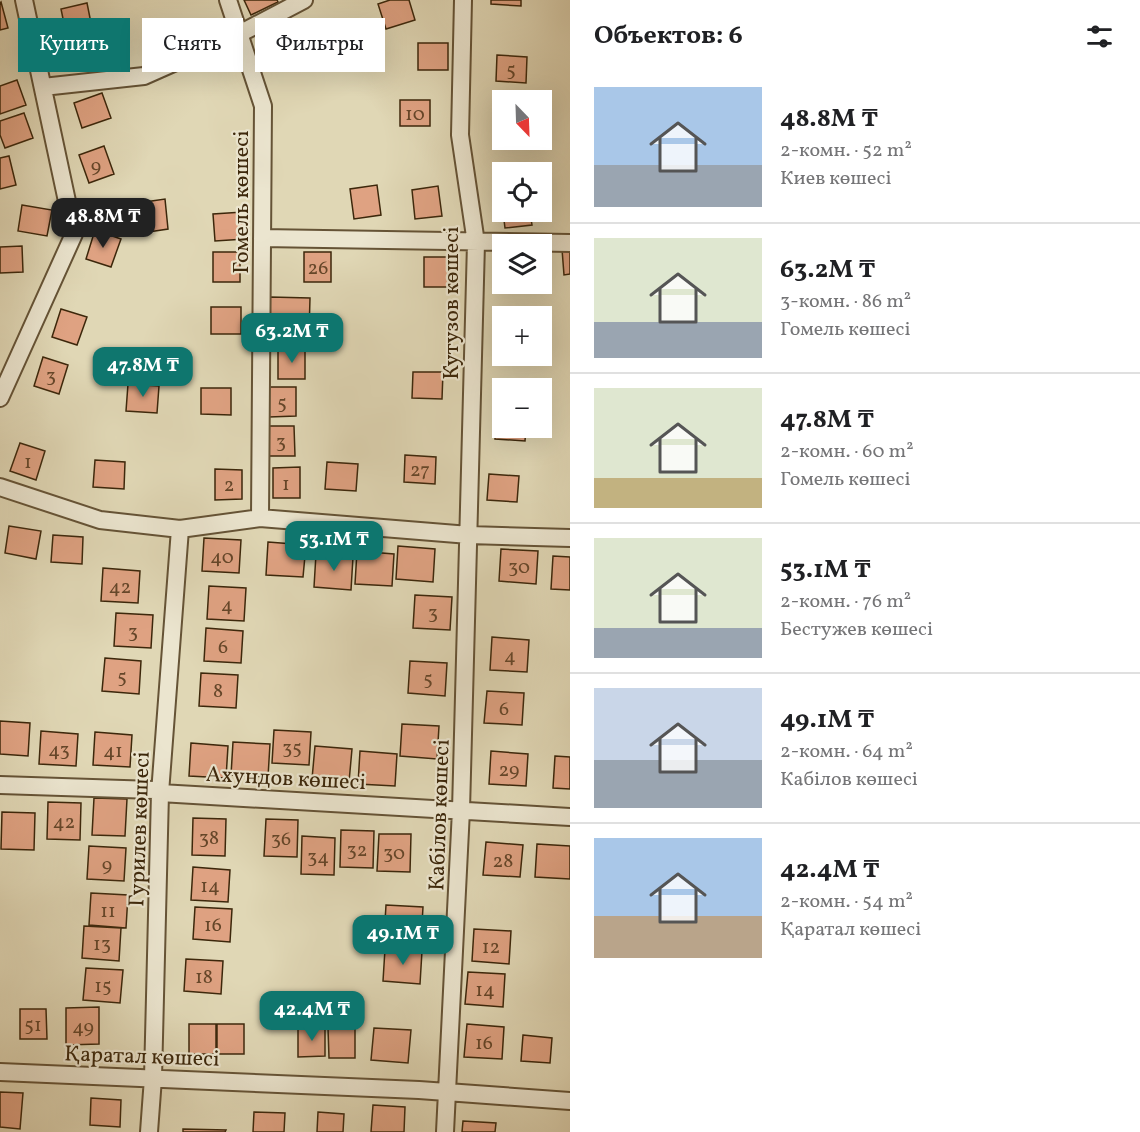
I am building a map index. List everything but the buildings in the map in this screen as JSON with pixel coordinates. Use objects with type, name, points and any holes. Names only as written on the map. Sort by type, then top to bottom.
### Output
[{"type":"street","points":[[0,399],[75,234],[24,0]]},
{"type":"street","name":"Гомель көшесі","points":[[228,0],[235,18]]},
{"type":"street","points":[[243,32],[304,0]]},
{"type":"street","name":"Кутузов көшесі","points":[[463,0],[460,135],[476,243],[469,535]]},
{"type":"street","name":"Гомель көшесі","points":[[243,40],[263,106],[260,518]]},
{"type":"street","points":[[43,87],[144,76],[153,72]]},
{"type":"street","points":[[262,238],[570,243]]},
{"type":"street","points":[[0,487],[100,520],[180,529],[260,518],[469,535],[570,538]]},
{"type":"street","name":"Гурилев көшесі","points":[[149,1132],[153,1078],[160,793],[180,529]]},
{"type":"street","name":"Кабілов көшесі","points":[[445,1132],[449,1092],[461,810],[469,535]]},
{"type":"street","name":"Ахундов көшесі","points":[[0,785],[154,790],[160,793],[570,817]]},
{"type":"street","name":"Қаратал көшесі","points":[[0,1072],[449,1092],[570,1101]]}]
